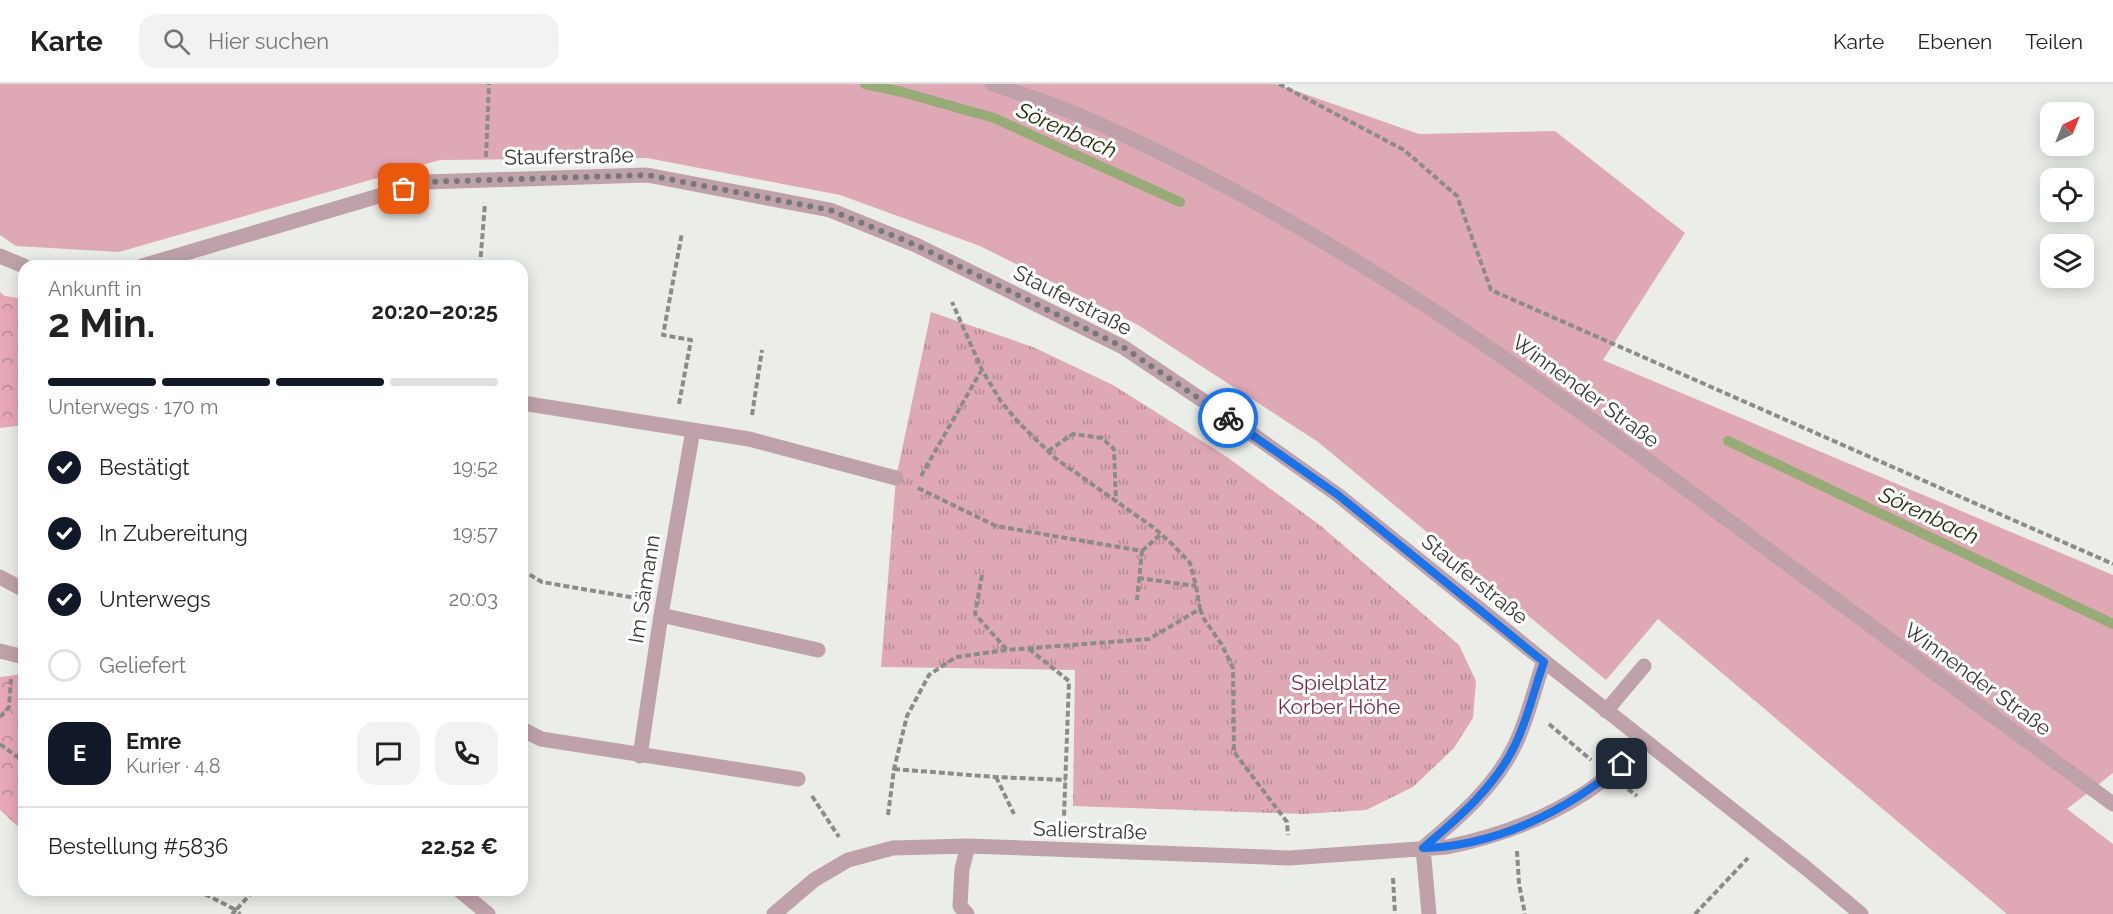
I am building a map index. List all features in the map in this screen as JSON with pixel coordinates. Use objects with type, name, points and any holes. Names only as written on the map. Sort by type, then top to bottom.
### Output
[{"type":"street","name":"Winnender Straße","points":[[992,84],[1078,115],[1174,160],[1267,208],[1370,268],[1469,333],[1636,452],[2113,804]]},
{"type":"street","name":"Stauferstraße","points":[[162,260],[426,182],[647,175],[830,210],[916,245],[1123,347],[1338,495],[1861,914]]},
{"type":"street","points":[[0,256],[18,264]]},
{"type":"street","points":[[528,404],[748,439],[896,478]]},
{"type":"street","name":"Im Sämann","points":[[640,756],[662,609],[693,430]]},
{"type":"street","points":[[0,577],[18,587]]},
{"type":"street","points":[[662,609],[818,650]]},
{"type":"street","points":[[0,651],[18,656]]},
{"type":"street","points":[[1429,914],[1423,848],[1465,812],[1498,774],[1516,744],[1544,662]]},
{"type":"street","points":[[1606,711],[1644,666]]},
{"type":"street","points":[[528,732],[541,739],[798,780]]},
{"type":"street","name":"Salierstraße","points":[[774,914],[814,880],[848,860],[893,848],[968,846],[1289,858],[1459,845],[1516,829],[1585,793],[1646,743]]},
{"type":"street","points":[[967,914],[960,906],[962,869],[968,846]]},
{"type":"street","points":[[466,896],[488,914]]},
{"type":"path","points":[[486,136],[489,84]]},
{"type":"path","points":[[1279,84],[1404,150],[1457,196],[1491,290],[2113,564]]},
{"type":"path","points":[[481,260],[485,221]]},
{"type":"path","points":[[680,401],[691,340],[663,335],[682,233]]},
{"type":"path","points":[[952,302],[982,370],[999,400],[1018,422],[1048,451],[1161,534],[1190,563],[1204,619],[1225,650],[1233,668],[1234,752],[1287,822]]},
{"type":"path","points":[[748,439],[762,350]]},
{"type":"path","points":[[982,370],[915,486],[996,526],[1142,551]]},
{"type":"path","points":[[1048,451],[1073,434],[1102,438],[1114,449],[1116,502]]},
{"type":"path","points":[[1137,600],[1142,551],[1161,534]]},
{"type":"path","points":[[528,574],[542,582],[662,609]]},
{"type":"path","points":[[982,575],[975,614],[1007,650]]},
{"type":"path","points":[[1138,578],[1196,586]]},
{"type":"path","points":[[888,815],[894,769],[907,716],[929,675],[956,657],[1007,650],[1149,639],[1200,609]]},
{"type":"path","points":[[1029,649],[1069,681],[1064,816]]},
{"type":"path","points":[[0,717],[9,707],[12,670]]},
{"type":"path","points":[[1528,707],[1610,774]]},
{"type":"path","points":[[0,744],[18,758]]},
{"type":"path","points":[[894,769],[1066,780]]},
{"type":"path","points":[[995,777],[1014,814]]},
{"type":"path","points":[[798,780],[818,803],[839,836],[848,860]]},
{"type":"path","points":[[1516,829],[1519,884],[1525,914]]},
{"type":"path","points":[[1695,914],[1748,858]]},
{"type":"path","points":[[1393,878],[1395,914]]},
{"type":"path","points":[[207,896],[240,914]]},
{"type":"path","points":[[234,912],[249,896]]},
{"type":"green space","points":[[0,84],[1276,84],[1419,134],[1555,131],[1685,233],[1603,360],[2113,575],[2113,773],[2067,809],[2113,844],[2113,914],[2007,914],[1658,619],[1606,680],[1318,442],[1138,325],[980,246],[840,195],[647,158],[440,160],[119,252],[16,246],[0,235]]},
{"type":"green space","points":[[0,292],[5,296],[18,298],[18,426],[0,428]]},
{"type":"green space","name":"Spielplatz Korber Höhe","points":[[931,312],[1033,347],[1113,385],[1227,457],[1321,526],[1459,645],[1476,681],[1473,718],[1454,748],[1413,787],[1366,810],[1303,814],[1073,806],[1075,670],[881,667],[896,478]]},
{"type":"green space","points":[[18,675],[18,826],[0,810],[0,677]]},
{"type":"waterway","name":"Sörenbach","points":[[865,84],[994,118],[1180,202]]},
{"type":"waterway","name":"Sörenbach","points":[[1728,441],[2113,624]]},
{"type":"way so far","points":[[404,189],[426,182],[647,175],[830,210],[916,245],[1123,347],[1228,418]]},
{"type":"route","points":[[1228,418],[1338,495],[1544,662],[1516,744],[1498,774],[1465,812],[1423,848],[1470,843],[1516,829],[1585,793],[1622,764]]}]
